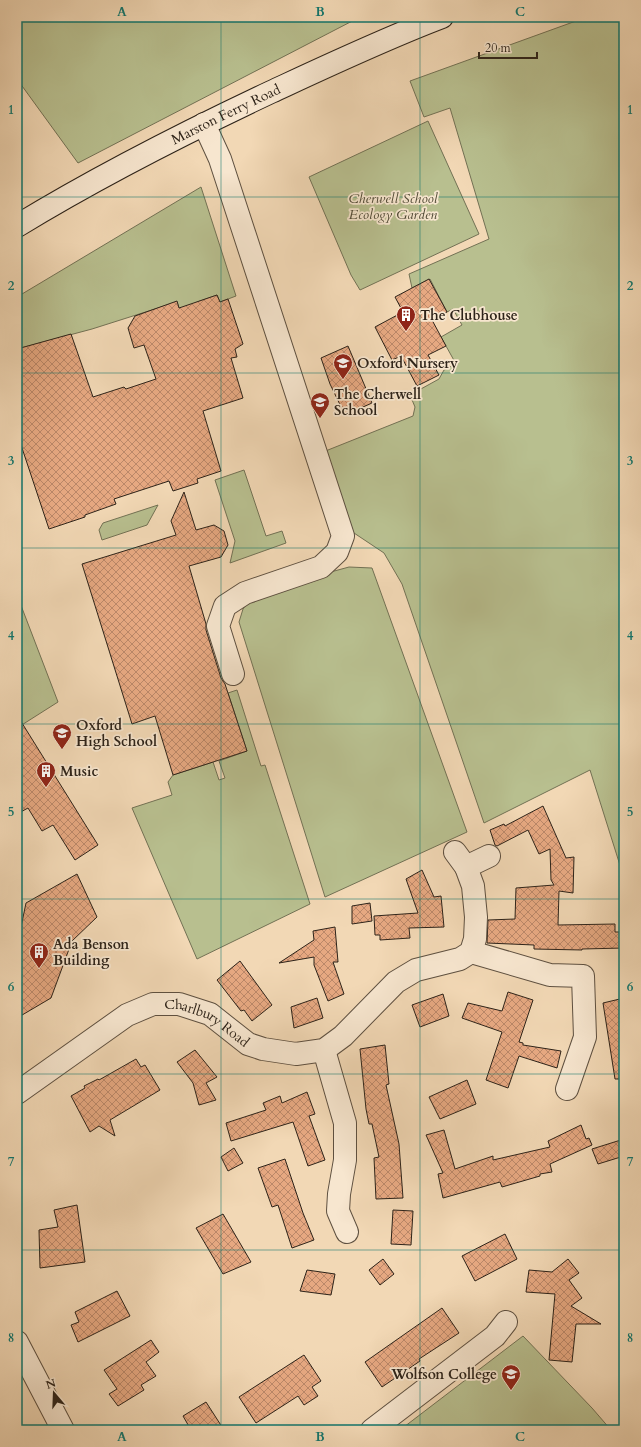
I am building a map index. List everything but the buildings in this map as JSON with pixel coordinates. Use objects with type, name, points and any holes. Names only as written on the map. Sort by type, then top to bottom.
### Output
[{"type":"street","name":"Marston Ferry Road","points":[[17,226],[110,173],[204,124],[343,58],[442,17]]},
{"type":"street","points":[[204,124],[220,159],[343,536],[337,552],[321,567],[244,593],[225,606],[218,626],[233,674]]},
{"type":"street","points":[[489,856],[461,860],[473,886],[476,916],[475,939],[471,952],[550,975],[583,976],[585,1037],[567,1089]]},
{"type":"street","name":"Charlbury Road","points":[[17,1093],[127,1015],[153,1004],[179,1004],[210,1014],[248,1044],[263,1049],[296,1054],[324,1050],[343,1036],[396,982],[416,970],[460,959],[471,952]]},
{"type":"street","points":[[324,1050],[345,1123],[345,1160],[339,1194],[338,1211],[347,1232]]},
{"type":"street","points":[[372,1430],[495,1336],[506,1322]]},
{"type":"street","points":[[17,1342],[63,1430]]},
{"type":"green space","points":[[17,17],[360,17],[78,163],[17,79]]},
{"type":"green space","points":[[587,17],[624,17],[624,878],[590,770],[484,823],[402,584],[384,553],[348,529],[323,452],[413,416],[415,407],[410,395],[439,379],[444,370],[456,364],[441,337],[462,325],[453,309],[447,312],[430,279],[412,288],[409,274],[489,239],[450,108],[424,117],[410,81]]},
{"type":"green space","name":"Cherwell School Ecology Garden","points":[[428,121],[479,234],[360,290],[351,275],[309,177]]},
{"type":"green space","points":[[201,187],[236,296],[220,302],[217,295],[197,302],[181,314],[177,302],[92,329],[17,349],[17,297]]},
{"type":"green space","points":[[244,470],[266,536],[282,531],[286,543],[230,563],[235,541],[215,480]]},
{"type":"green space","points":[[158,505],[147,525],[102,540],[99,530],[103,523]]},
{"type":"green space","points":[[349,567],[372,568],[467,832],[325,897],[239,622],[243,609],[252,597]]},
{"type":"green space","points":[[17,595],[58,702],[17,728]]},
{"type":"green space","points":[[237,690],[261,766],[265,765],[310,904],[197,959],[132,808],[172,795],[168,782],[173,775],[213,762],[219,780],[225,778],[219,761],[247,751],[228,693]]},
{"type":"green space","name":"Wolfson College","points":[[523,1336],[611,1430],[400,1430]]},
{"type":"place","name":"The Clubhouse","points":[[406,332]]},
{"type":"place","name":"Oxford Nursery","points":[[343,380]]},
{"type":"place","name":"The Cherwell School","points":[[320,419]]},
{"type":"place","name":"Oxford High School","points":[[62,750]]},
{"type":"place","name":"Music","points":[[46,788]]},
{"type":"place","name":"Ada Benson Building","points":[[39,969]]},
{"type":"place","name":"Wolfson College","points":[[511,1391]]}]
